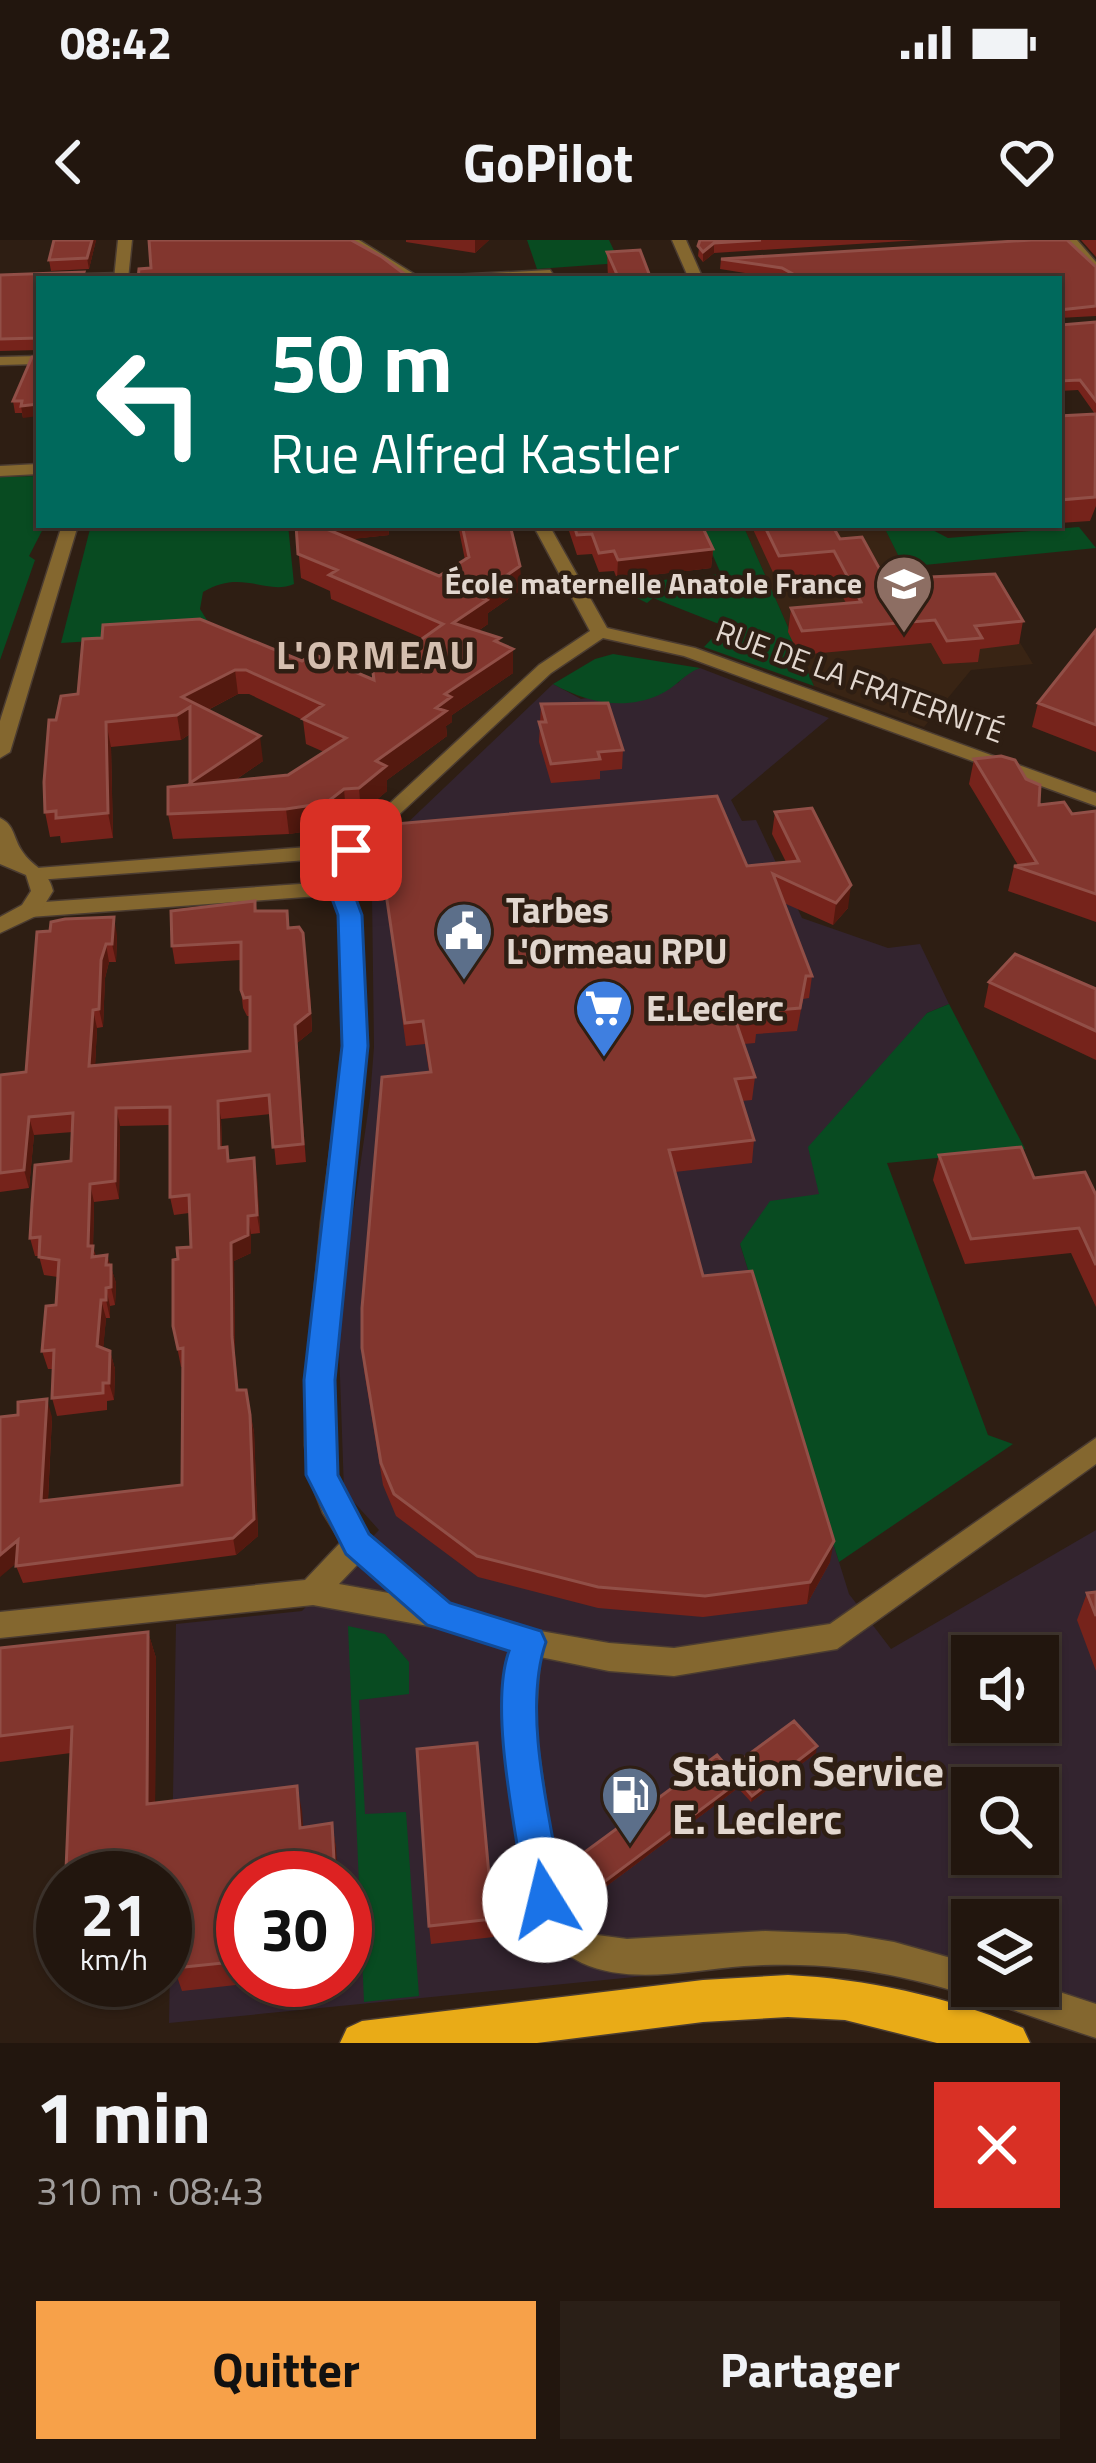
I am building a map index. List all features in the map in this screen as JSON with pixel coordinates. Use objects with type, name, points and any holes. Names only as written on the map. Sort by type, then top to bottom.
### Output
[{"type":"main road","points":[[362,2043],[703,2001],[788,1996],[864,2002],[1008,2043]]},
{"type":"street","points":[[121,276],[124,240]]},
{"type":"street","points":[[350,240],[410,276]]},
{"type":"street","points":[[679,240],[695,276]]},
{"type":"street","points":[[1070,240],[1096,270]]},
{"type":"street","points":[[499,276],[545,273]]},
{"type":"street","points":[[0,361],[36,360]]},
{"type":"street","points":[[0,471],[36,469]]},
{"type":"street","points":[[0,752],[69,528]]},
{"type":"street","points":[[439,1615],[358,1544],[333,1504],[322,1475],[319,1445],[333,1222],[355,1046],[350,915],[339,870],[351,850],[545,669],[600,632],[543,528]]},
{"type":"street","name":"RUE DE LA FRATERNITÉ","points":[[600,632],[689,652],[1096,800]]},
{"type":"street","points":[[0,824],[8,860],[38,874],[351,850]]},
{"type":"street","points":[[3,928],[30,910],[42,891],[38,874]]},
{"type":"street","points":[[30,910],[340,888]]},
{"type":"street","points":[[0,1625],[313,1592],[439,1615],[529,1642],[609,1657],[674,1662],[837,1636],[1096,1449]]},
{"type":"street","points":[[313,1592],[358,1544]]},
{"type":"street","points":[[529,1642],[518,1674],[545,1900],[563,1928],[590,1950],[621,1954],[767,1948],[882,1953],[951,1974]]},
{"type":"street","points":[[1053,2007],[1096,2021]]},
{"type":"shaded area","name":"École maternelle Anatole France","points":[[744,528],[885,528],[917,592],[987,588],[1033,664],[971,670],[924,727],[814,686]]},
{"type":"shaded area","points":[[700,668],[829,718],[731,800],[742,821],[756,820],[802,918],[888,948],[920,944],[949,1004],[927,1013],[819,1194],[740,1244],[849,1594],[891,1649],[1096,1530],[1096,2037],[1008,2007],[1059,2007],[1059,1899],[951,1899],[951,1988],[888,1966],[756,1965],[372,2003],[372,1851],[216,1851],[216,2007],[331,2007],[169,2023],[169,2007],[192,2007],[192,1851],[172,1851],[176,1624],[302,1611],[379,1530],[344,1491],[338,1319],[370,1098],[372,896],[379,850],[553,684],[581,699],[678,683]]},
{"type":"green space","points":[[527,240],[609,240],[620,263],[537,269]]},
{"type":"green space","points":[[36,476],[36,528],[43,528],[29,556],[35,560],[0,660],[0,477]]},
{"type":"green space","points":[[1079,527],[1096,548],[904,567],[884,528],[929,528],[948,538]]},
{"type":"green space","points":[[90,528],[288,528],[294,584],[273,587],[230,582],[203,592],[200,609],[215,633],[61,643]]},
{"type":"green space","points":[[627,528],[744,528],[814,686],[704,647],[724,626],[653,598],[647,603],[624,584],[721,574],[707,542],[634,543]]},
{"type":"green space","points":[[613,654],[700,668],[659,695],[632,703],[592,700],[553,684]]},
{"type":"green space","points":[[949,1004],[1025,1149],[887,1163],[988,1435],[1013,1444],[839,1562],[740,1244],[770,1201],[819,1194],[808,1147],[927,1013]]},
{"type":"green space","points":[[348,1626],[385,1634],[409,1662],[409,1694],[359,1700],[365,1814],[406,1812],[419,1996],[372,2001],[372,1851],[358,1851]]},
{"type":"building","points":[[54,240],[92,240],[87,258],[49,260]]},
{"type":"building","points":[[149,240],[351,240],[407,276],[138,276],[139,269],[151,268]]},
{"type":"building","points":[[700,240],[761,240],[714,243],[703,252]]},
{"type":"building","points":[[1067,240],[1096,267],[1096,306],[1062,310],[1062,276],[797,276],[782,268],[721,259]]},
{"type":"building","points":[[640,250],[650,276],[618,276],[607,252]]},
{"type":"building","points":[[84,272],[83,276],[36,276],[36,338],[0,339],[0,275]]},
{"type":"building","points":[[1096,322],[1096,401],[1080,380],[1062,381],[1062,325]]},
{"type":"building","points":[[36,356],[36,404],[21,406],[22,401],[13,401]]},
{"type":"building","points":[[1096,414],[1095,497],[1062,500],[1062,416]]},
{"type":"building","points":[[296,528],[324,528],[439,576],[469,557],[463,528],[511,528],[520,566],[477,596],[487,600],[453,623],[500,638],[495,641],[513,649],[445,694],[451,697],[436,708],[446,711],[376,761],[386,766],[359,788],[344,789],[326,803],[168,814],[168,787],[288,775],[346,738],[303,719],[323,705],[246,670],[235,670],[182,697],[260,736],[190,783],[190,707],[177,715],[106,722],[108,813],[56,818],[56,811],[45,812],[49,720],[56,720],[61,696],[78,694],[83,639],[102,638],[103,625],[200,619],[302,661],[313,654],[374,680],[372,665],[398,656],[443,624],[329,575],[337,570],[298,554]]},
{"type":"building","points":[[575,528],[703,528],[713,549],[618,560],[614,551],[599,553],[592,534],[577,535]]},
{"type":"building","points":[[765,528],[834,528],[840,539],[862,537],[885,579],[995,574],[1023,621],[975,626],[982,638],[947,641],[935,620],[802,631],[791,608],[861,602],[834,551],[779,556]]},
{"type":"building","points":[[1096,630],[1096,725],[1038,703]]},
{"type":"building","points":[[608,703],[623,750],[598,752],[600,759],[551,764],[539,722],[546,722],[541,704]]},
{"type":"building","points":[[1001,756],[1015,760],[1026,779],[1040,785],[1039,805],[1064,802],[1072,814],[1096,811],[1096,894],[1014,866],[1037,863],[974,759]]},
{"type":"building","points":[[717,796],[747,866],[799,861],[775,812],[812,808],[851,885],[836,903],[773,874],[812,976],[806,976],[800,1008],[754,1012],[757,1020],[736,1022],[755,1077],[735,1079],[754,1140],[669,1150],[703,1276],[752,1271],[834,1541],[810,1582],[705,1596],[598,1587],[477,1556],[394,1494],[381,1463],[362,1348],[362,1308],[382,1077],[431,1072],[423,1021],[405,1023],[383,873],[386,847],[397,846],[394,824]]},
{"type":"building","points":[[255,901],[255,911],[287,911],[288,928],[299,927],[303,933],[310,1013],[295,1025],[303,1144],[273,1147],[269,1095],[218,1101],[219,1148],[227,1147],[228,1161],[254,1158],[257,1215],[248,1216],[248,1235],[231,1243],[232,1337],[237,1390],[246,1390],[250,1415],[254,1519],[233,1538],[16,1566],[18,1540],[0,1555],[0,1417],[18,1415],[18,1402],[47,1399],[41,1501],[182,1485],[183,1348],[178,1349],[173,1326],[173,1260],[178,1259],[177,1248],[191,1247],[189,1195],[170,1197],[170,1107],[116,1108],[115,1181],[90,1184],[88,1246],[93,1246],[92,1257],[107,1255],[106,1265],[111,1265],[111,1287],[106,1288],[106,1300],[101,1300],[97,1346],[110,1351],[109,1383],[103,1383],[103,1393],[52,1398],[54,1350],[42,1351],[46,1306],[56,1305],[59,1260],[39,1257],[40,1237],[30,1238],[32,1204],[35,1165],[71,1161],[73,1113],[29,1117],[24,1170],[0,1173],[0,1075],[26,1072],[37,932],[50,931],[51,922],[65,919],[114,917],[112,944],[106,944],[101,960],[89,1066],[250,1051],[250,997],[244,998],[241,990],[241,942],[172,946],[171,911]]},
{"type":"building","points":[[1015,954],[1096,989],[1096,1031],[989,982]]},
{"type":"building","points":[[1021,1147],[1034,1178],[1085,1172],[1096,1195],[1096,1265],[1079,1228],[971,1239],[939,1155]]},
{"type":"building","points":[[1096,1592],[1096,1616],[1087,1593]]},
{"type":"building","points":[[148,1632],[147,1804],[297,1786],[300,1828],[332,1823],[334,1851],[216,1851],[216,1964],[192,1966],[192,1851],[67,1851],[72,1727],[0,1736],[0,1648]]},
{"type":"building","points":[[794,1721],[817,1746],[752,1796],[729,1769]]},
{"type":"building","points":[[477,1743],[493,1919],[429,1926],[417,1749]]},
{"type":"building","name":"Station Service E. Leclerc","points":[[717,1755],[739,1781],[596,1888],[574,1860]]},
{"type":"place","name":"École maternelle Anatole France","points":[[904,635]]},
{"type":"place","name":"Tarbes L'Ormeau RPU","points":[[464,982]]},
{"type":"place","name":"E.Leclerc","points":[[604,1059]]},
{"type":"place","name":"Station Service E. Leclerc","points":[[630,1846]]},
{"type":"district","name":"L'ORMEAU","points":[[377,655]]},
{"type":"route","points":[[351,850],[339,870],[350,915],[355,1046],[320,1380],[322,1475],[333,1504],[358,1544],[439,1615],[529,1642],[518,1674],[545,1900]]}]
